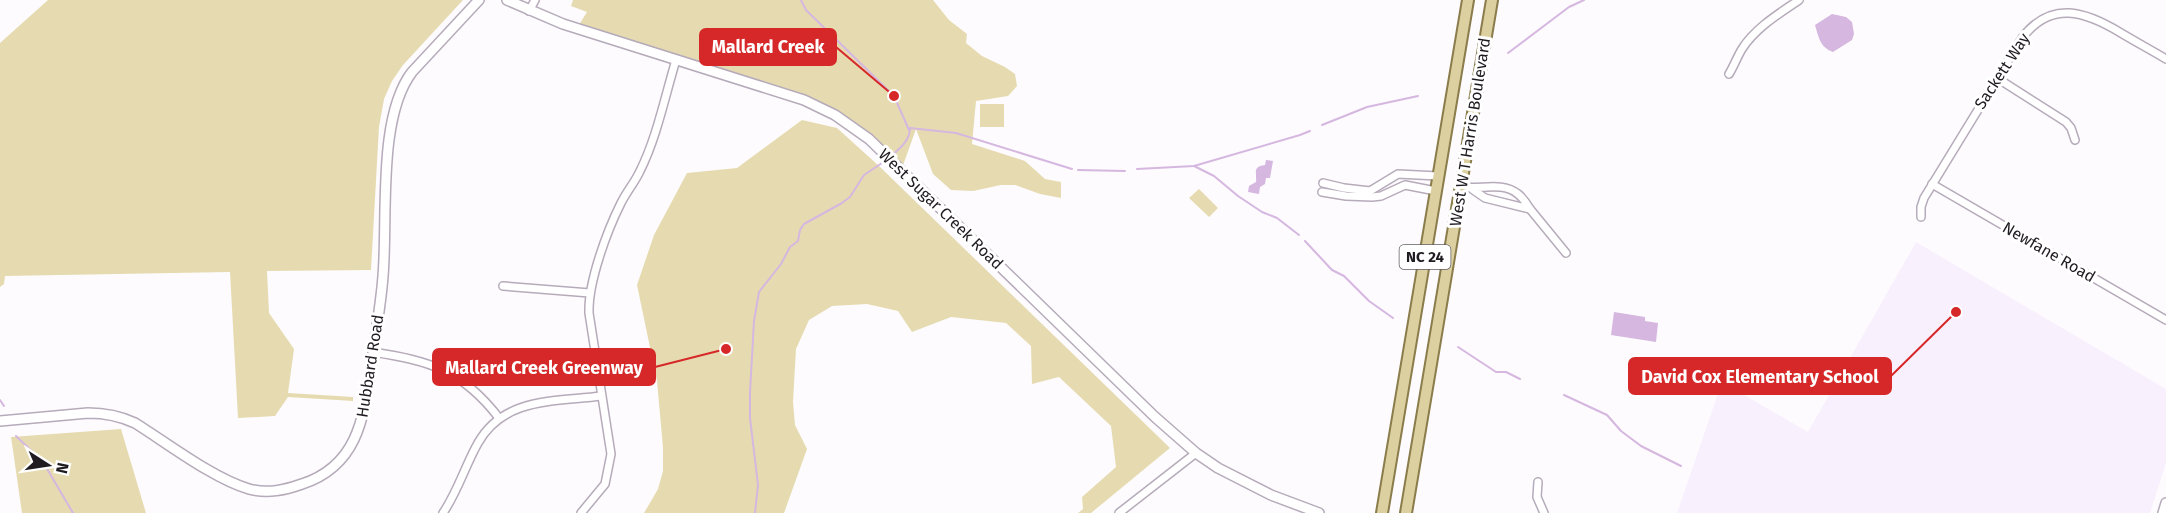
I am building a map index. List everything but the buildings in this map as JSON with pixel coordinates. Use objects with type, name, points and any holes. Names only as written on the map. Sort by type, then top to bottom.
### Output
[{"type":"main road","name":"Hubbard Road","points":[[0,421],[99,413],[122,417],[219,476],[248,489],[266,492],[306,483],[328,472],[350,448],[363,420],[383,277],[387,174],[396,101],[412,72],[479,0]]},
{"type":"main road","name":"West Sugar Creek Road","points":[[507,0],[529,11],[814,105],[841,118],[869,139],[1155,417],[1196,453],[1251,486],[1319,513]]},
{"type":"main road","name":"West W T Harris Boulevard","points":[[1382,513],[1468,0]]},
{"type":"main road","name":"West W T Harris Boulevard","points":[[1406,513],[1467,188],[1492,0]]},
{"type":"main road","points":[[2163,513],[2166,504]]},
{"type":"street","points":[[529,11],[535,0]]},
{"type":"street","points":[[1730,74],[1749,39],[1799,0]]},
{"type":"street","name":"Sackett Way","points":[[1921,217],[1921,207],[1932,184],[2028,29],[2043,18],[2060,12],[2081,13],[2099,20],[2166,59]]},
{"type":"street","points":[[581,513],[605,484],[611,454],[589,313],[590,293],[612,222],[640,171],[649,149],[676,60]]},
{"type":"street","points":[[1997,78],[2066,122],[2075,140]]},
{"type":"street","points":[[1323,183],[1370,191],[1398,174],[1438,176]]},
{"type":"street","name":"Newfane Road","points":[[1932,184],[2166,320]]},
{"type":"street","points":[[1322,192],[1372,197],[1381,196],[1406,185],[1436,190]]},
{"type":"street","points":[[1467,188],[1489,186],[1518,194],[1566,253]]},
{"type":"street","points":[[1467,188],[1485,198],[1530,209]]},
{"type":"street","points":[[503,286],[590,293]]},
{"type":"street","points":[[373,352],[422,361],[449,372],[475,392],[499,418]]},
{"type":"street","points":[[443,513],[454,497],[477,444],[486,430],[499,418],[518,408],[537,402],[601,396]]},
{"type":"street","points":[[1119,513],[1196,453]]},
{"type":"street","points":[[1538,482],[1538,497],[1544,513]]},
{"type":"shaded area","points":[[48,0],[463,0],[403,65],[384,99],[379,127],[371,270],[267,271],[269,313],[294,349],[288,393],[353,397],[353,401],[288,397],[275,416],[238,418],[230,272],[5,276],[4,284],[0,287],[0,43]]},
{"type":"shaded area","points":[[573,0],[933,0],[949,20],[967,34],[966,43],[982,56],[1015,74],[1017,86],[1008,96],[976,101],[972,144],[1025,161],[1045,179],[1061,182],[1061,198],[1040,194],[1015,185],[1001,185],[973,191],[951,190],[933,174],[916,129],[901,171],[835,115],[577,28],[587,12],[571,6]]},
{"type":"shaded area","points":[[1832,14],[1846,17],[1852,22],[1854,34],[1852,40],[1833,52],[1823,45],[1815,25]]},
{"type":"shaded area","points":[[980,104],[1004,104],[1004,127],[980,127]]},
{"type":"shaded area","points":[[802,120],[837,128],[1170,448],[1091,513],[1078,513],[1083,509],[1082,497],[1116,467],[1111,426],[1059,377],[1032,384],[1031,346],[1006,323],[951,317],[912,332],[898,311],[867,304],[832,306],[809,320],[796,349],[793,402],[795,425],[807,449],[784,513],[644,513],[658,489],[663,471],[657,381],[637,285],[654,235],[687,173],[737,168]]},
{"type":"shaded area","points":[[1266,160],[1273,161],[1270,178],[1266,178],[1265,184],[1260,187],[1259,194],[1248,192],[1249,186],[1256,182],[1257,169],[1265,165]]},
{"type":"shaded area","points":[[1199,189],[1218,208],[1209,217],[1189,198]]},
{"type":"shaded area","points":[[1916,242],[2166,389],[2166,463],[2150,513],[1677,513],[1722,382],[1808,432]]},
{"type":"shaded area","points":[[1614,312],[1645,317],[1645,321],[1658,323],[1656,342],[1611,335]]},
{"type":"shaded area","points":[[121,429],[146,513],[22,513],[11,437]]},
{"type":"waterway","points":[[801,0],[806,10],[894,96],[909,130]]},
{"type":"waterway","points":[[1508,53],[1569,7],[1584,0]]},
{"type":"waterway","points":[[1322,125],[1367,107],[1418,96]]},
{"type":"waterway","points":[[890,157],[906,141],[910,128],[956,133],[1072,169]]},
{"type":"waterway","points":[[1137,169],[1194,166],[1310,131]]},
{"type":"waterway","points":[[755,513],[758,485],[750,418],[750,392],[754,321],[759,292],[781,264],[790,247],[798,241],[804,224],[850,197],[864,175],[885,161]]},
{"type":"waterway","points":[[1194,166],[1214,176],[1238,196],[1262,212],[1277,218],[1299,235]]},
{"type":"waterway","points":[[1078,170],[1125,171]]},
{"type":"waterway","points":[[1305,241],[1332,270],[1344,276],[1369,301],[1393,318]]},
{"type":"waterway","points":[[1458,347],[1496,372],[1506,372],[1520,379]]},
{"type":"waterway","points":[[1564,395],[1607,415],[1621,431],[1641,446],[1681,466]]},
{"type":"waterway","points":[[0,400],[4,406]]},
{"type":"waterway","points":[[16,436],[43,462],[73,513]]},
{"type":"place","name":"Mallard Creek","points":[[894,96]]},
{"type":"place","name":"David Cox Elementary School","points":[[1956,312]]},
{"type":"place","name":"Mallard Creek Greenway","points":[[726,349]]}]
